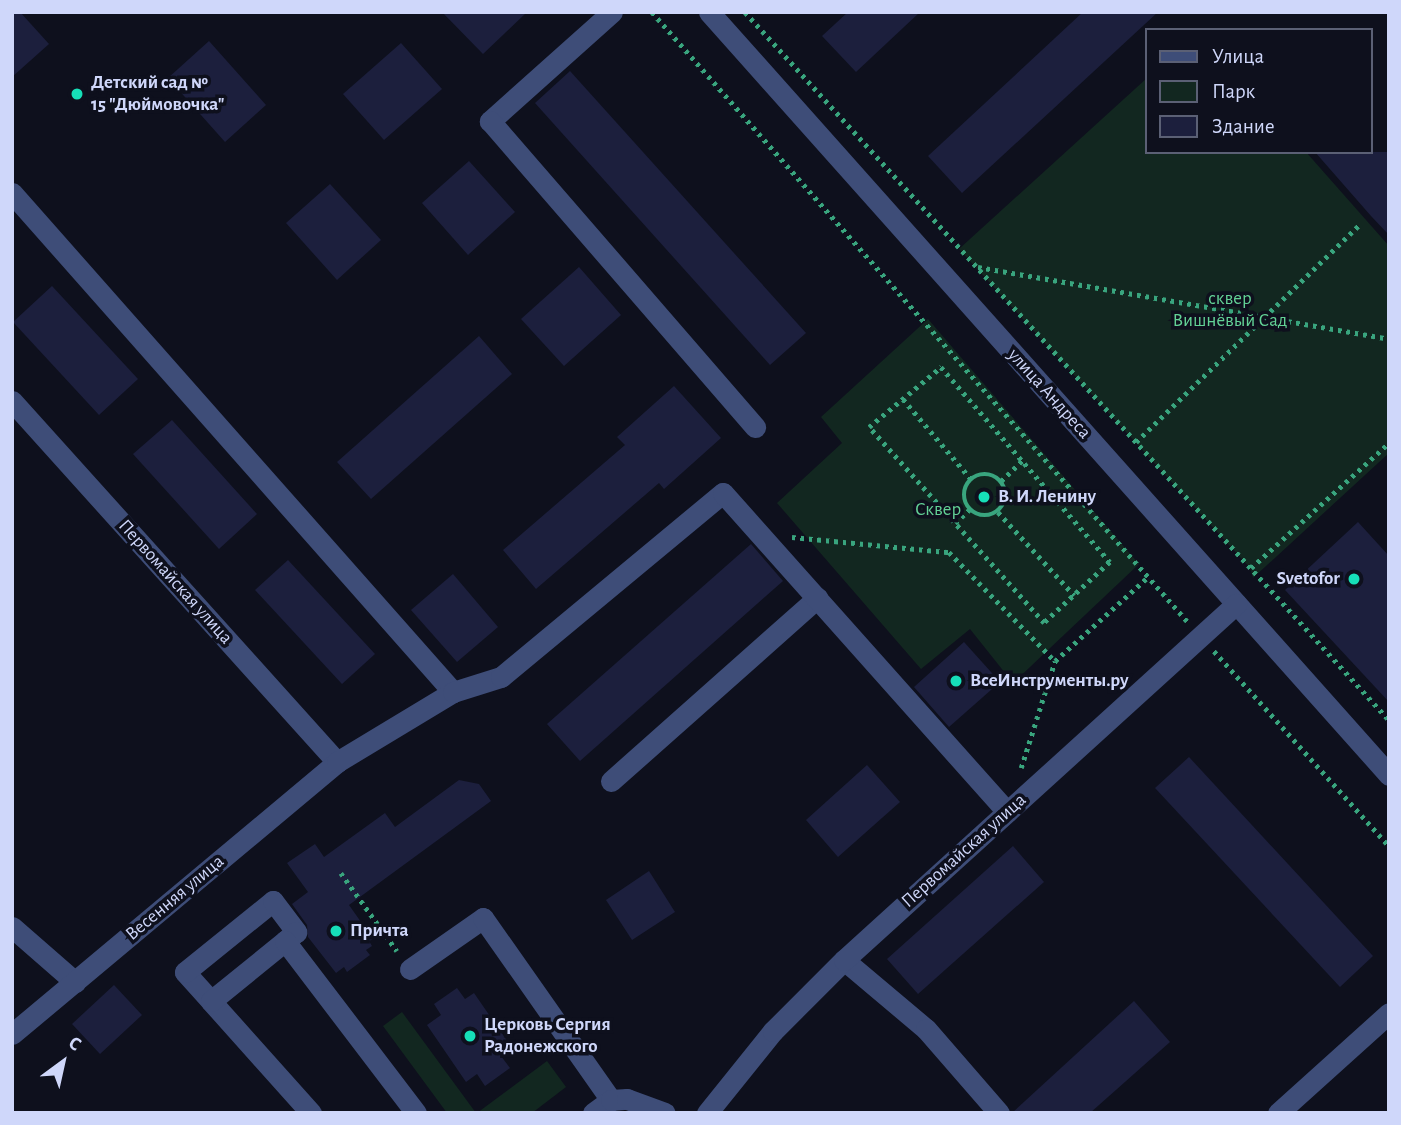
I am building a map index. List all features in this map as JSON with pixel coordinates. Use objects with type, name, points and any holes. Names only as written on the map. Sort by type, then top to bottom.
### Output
[{"type":"street","points":[[612,12],[490,121],[755,427]]},
{"type":"street","name":"улица Андреса","points":[[709,12],[1389,775]]},
{"type":"street","points":[[12,193],[453,692]]},
{"type":"street","name":"Первомайская улица","points":[[12,401],[337,762]]},
{"type":"street","name":"Весенняя улица","points":[[12,1034],[337,762],[453,692],[500,677],[723,493],[759,533]]},
{"type":"street","points":[[759,533],[1007,813]]},
{"type":"street","points":[[611,781],[817,598]]},
{"type":"street","name":"Первомайская улица","points":[[707,1113],[774,1031],[844,960],[1236,604]]},
{"type":"street","points":[[211,1001],[296,932],[273,901],[185,972],[311,1113]]},
{"type":"street","points":[[410,969],[483,918],[611,1100]]},
{"type":"street","points":[[12,927],[75,982]]},
{"type":"street","points":[[285,941],[416,1113]]},
{"type":"street","points":[[844,960],[926,1029],[999,1113]]},
{"type":"street","points":[[1278,1113],[1389,1013]]},
{"type":"street","points":[[593,1113],[611,1100],[641,1102],[665,1113]]},
{"type":"path","points":[[652,12],[1200,636],[1389,846]]},
{"type":"path","points":[[745,12],[1389,720]]},
{"type":"path","points":[[1136,442],[1361,223]]},
{"type":"path","points":[[977,267],[1389,339]]},
{"type":"path","points":[[941,367],[1110,562],[1044,623],[869,427],[903,399],[941,367]]},
{"type":"path","points":[[903,399],[971,479]]},
{"type":"path","points":[[1251,568],[1389,443]]},
{"type":"path","points":[[1001,481],[1022,461]]},
{"type":"path","points":[[988,474],[1001,481],[1006,495],[998,512],[984,516],[970,509],[963,495],[971,479],[988,474]]},
{"type":"path","points":[[955,523],[970,509]]},
{"type":"path","points":[[998,512],[1074,595]]},
{"type":"path","points":[[759,533],[949,551],[1055,661]]},
{"type":"path","points":[[1019,775],[1055,661],[1148,577]]},
{"type":"path","points":[[341,873],[410,969]]},
{"type":"green space","name":"сквер Вишнёвый Сад","points":[[1146,79],[1146,154],[1308,154],[1389,246],[1389,453],[1253,578],[1250,568],[959,249]]},
{"type":"green space","name":"Сквер","points":[[928,319],[1139,564],[1013,683],[970,629],[921,669],[777,503],[842,443],[821,417]]},
{"type":"green space","points":[[402,1012],[476,1113],[447,1113],[383,1026]]},
{"type":"green space","points":[[547,1061],[566,1087],[532,1113],[477,1113]]},
{"type":"building","points":[[12,12],[20,12],[49,44],[12,77]]},
{"type":"building","points":[[442,12],[527,12],[483,54]]},
{"type":"building","points":[[848,12],[920,12],[856,72],[822,36]]},
{"type":"building","points":[[1083,12],[1158,12],[962,193],[928,156]]},
{"type":"building","points":[[209,41],[266,105],[225,142],[168,78]]},
{"type":"building","points":[[401,43],[442,89],[384,140],[343,94]]},
{"type":"building","points":[[570,71],[806,333],[770,365],[535,103]]},
{"type":"building","points":[[1389,152],[1389,235],[1317,154]]},
{"type":"building","points":[[469,161],[515,212],[468,255],[422,203]]},
{"type":"building","points":[[330,184],[381,240],[337,280],[286,223]]},
{"type":"building","points":[[579,267],[621,315],[564,366],[521,319]]},
{"type":"building","points":[[52,286],[138,379],[99,415],[13,322]]},
{"type":"building","points":[[479,336],[512,374],[371,499],[337,462]]},
{"type":"building","points":[[674,386],[721,438],[664,489],[659,483],[536,589],[503,550],[625,445],[617,437]]},
{"type":"building","points":[[172,420],[257,514],[219,549],[133,454]]},
{"type":"building","name":"Svetofor","points":[[1358,522],[1389,556],[1389,702],[1285,590]]},
{"type":"building","points":[[751,544],[783,581],[580,761],[547,724]]},
{"type":"building","points":[[288,560],[375,654],[342,684],[255,590]]},
{"type":"building","points":[[453,574],[498,627],[457,662],[411,610]]},
{"type":"building","points":[[964,642],[1000,682],[949,727],[914,687]]},
{"type":"building","points":[[1189,757],[1373,956],[1340,987],[1155,788]]},
{"type":"building","points":[[867,765],[900,802],[838,857],[806,820]]},
{"type":"building","points":[[459,780],[479,784],[491,801],[349,905],[373,939],[369,941],[372,946],[366,950],[370,955],[347,972],[344,967],[336,973],[308,937],[307,925],[292,904],[308,892],[287,863],[315,844],[324,857],[385,813],[395,827]]},
{"type":"building","points":[[1013,846],[1044,882],[918,994],[887,959]]},
{"type":"building","points":[[649,871],[675,912],[632,940],[606,900]]},
{"type":"building","points":[[114,985],[142,1015],[100,1054],[72,1024]]},
{"type":"building","name":"Церковь Сергия Радонежского","points":[[457,988],[465,999],[474,993],[512,1048],[501,1056],[510,1068],[485,1086],[477,1074],[466,1082],[427,1025],[441,1015],[434,1004]]},
{"type":"building","points":[[1134,1001],[1170,1042],[1090,1113],[1012,1113]]},
{"type":"place","name":"Детский сад № 15 \"Дюймовочка\"","points":[[77,94]]},
{"type":"place","name":"В. И. Ленину","points":[[984,497]]},
{"type":"place","name":"Svetofor","points":[[1354,579]]},
{"type":"place","name":"ВсеИнструменты.ру","points":[[956,681]]},
{"type":"place","name":"Причта","points":[[336,931]]},
{"type":"place","name":"Церковь Сергия Радонежского","points":[[470,1036]]}]
